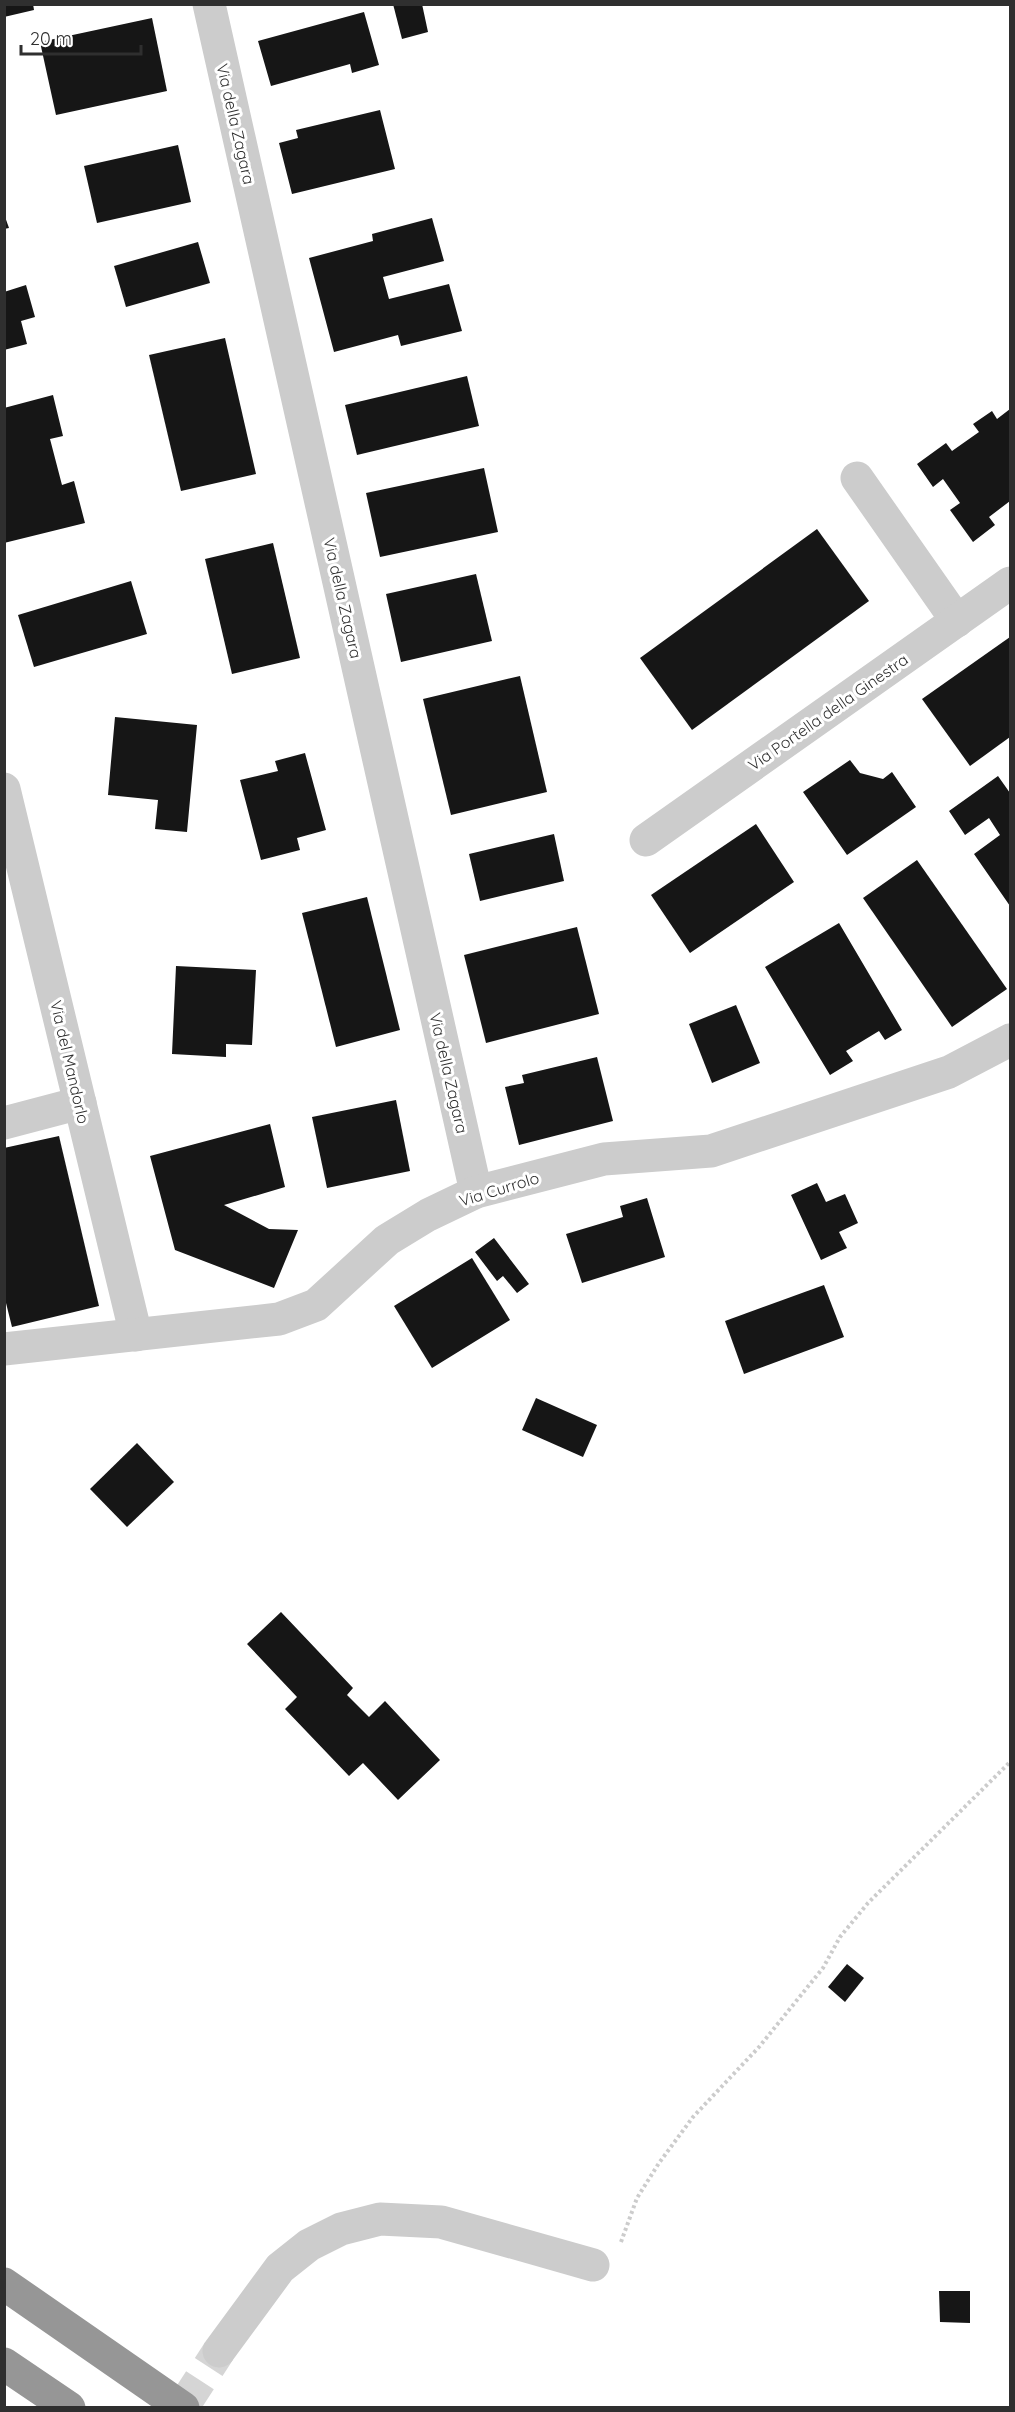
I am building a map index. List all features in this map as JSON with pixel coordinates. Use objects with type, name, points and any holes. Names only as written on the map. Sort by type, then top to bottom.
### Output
[{"type":"highway","points":[[4,2284],[183,2408]]},
{"type":"highway","points":[[4,2364],[69,2408]]},
{"type":"street","name":"Via della Zagara","points":[[209,4],[476,1192]]},
{"type":"street","points":[[856,477],[957,621]]},
{"type":"street","name":"Via Portella della Ginestra","points":[[646,840],[1011,583]]},
{"type":"street","name":"Via del Mandorlo","points":[[4,789],[14,867],[80,1103],[136,1335]]},
{"type":"street","name":"Via Currolo","points":[[4,1349],[279,1319],[316,1305],[387,1240],[428,1215],[476,1192],[604,1160],[711,1152],[949,1072],[1011,1040]]},
{"type":"street","points":[[4,1123],[80,1103]]},
{"type":"street","points":[[219,2351],[280,2268],[309,2245],[341,2229],[380,2219],[441,2222],[593,2265]]},
{"type":"path","points":[[593,2265],[622,2241],[637,2198],[693,2116],[759,2047],[812,1983],[840,1936],[868,1903],[1011,1762]]},
{"type":"building","points":[[4,4],[33,4],[34,10],[4,17]]},
{"type":"building","points":[[393,4],[422,4],[428,32],[402,39]]},
{"type":"building","points":[[364,12],[379,65],[352,73],[350,64],[271,86],[258,41]]},
{"type":"building","points":[[152,18],[167,91],[56,115],[40,42]]},
{"type":"building","points":[[380,110],[395,169],[292,194],[279,143],[298,138],[296,130]]},
{"type":"building","points":[[178,145],[191,202],[97,223],[84,166]]},
{"type":"building","points":[[4,214],[9,228],[4,229]]},
{"type":"building","points":[[432,218],[444,261],[383,277],[389,299],[449,284],[462,331],[401,346],[398,335],[334,352],[309,258],[373,241],[372,234]]},
{"type":"building","points":[[198,242],[210,283],[126,307],[114,266]]},
{"type":"building","points":[[26,285],[35,317],[21,321],[27,344],[4,350],[4,292]]},
{"type":"building","points":[[225,338],[256,474],[181,491],[149,355]]},
{"type":"building","points":[[467,376],[479,426],[357,455],[345,405]]},
{"type":"building","points":[[53,395],[63,436],[50,439],[62,485],[74,481],[85,523],[4,543],[4,408]]},
{"type":"building","points":[[1010,409],[1010,501],[989,517],[995,525],[973,542],[950,510],[960,503],[943,479],[933,487],[917,464],[946,443],[952,451],[979,432],[973,424],[992,411],[997,419]]},
{"type":"building","points":[[484,468],[498,532],[380,557],[366,493]]},
{"type":"building","points":[[817,529],[869,601],[692,730],[640,658]]},
{"type":"building","points":[[273,543],[300,658],[232,674],[205,559]]},
{"type":"building","points":[[476,574],[492,641],[401,662],[386,594]]},
{"type":"building","points":[[131,581],[147,634],[34,667],[18,615]]},
{"type":"building","points":[[1010,637],[1010,737],[970,766],[922,699]]},
{"type":"building","points":[[520,676],[547,792],[451,815],[423,699]]},
{"type":"building","points":[[115,717],[197,725],[187,832],[155,829],[158,800],[108,795]]},
{"type":"building","points":[[305,753],[326,830],[297,838],[300,850],[261,860],[240,780],[278,771],[275,761]]},
{"type":"building","points":[[850,760],[860,773],[883,779],[892,772],[916,807],[847,855],[803,792]]},
{"type":"building","points":[[998,776],[1010,793],[1010,906],[974,854],[1000,835],[989,818],[965,835],[949,811]]},
{"type":"building","points":[[756,824],[794,882],[690,953],[651,895]]},
{"type":"building","points":[[554,834],[564,881],[480,901],[469,854]]},
{"type":"building","points":[[917,860],[1007,989],[952,1027],[863,898]]},
{"type":"building","points":[[367,897],[400,1030],[336,1047],[302,913]]},
{"type":"building","points":[[839,923],[902,1030],[885,1040],[879,1031],[846,1051],[853,1061],[830,1075],[765,967]]},
{"type":"building","points":[[577,927],[599,1014],[486,1043],[464,955]]},
{"type":"building","points":[[176,966],[256,970],[252,1045],[226,1044],[226,1057],[172,1054]]},
{"type":"building","points":[[736,1005],[760,1063],[712,1083],[689,1024]]},
{"type":"building","points":[[597,1057],[613,1121],[519,1145],[505,1087],[524,1083],[522,1075]]},
{"type":"building","points":[[396,1100],[410,1171],[327,1188],[312,1117]]},
{"type":"building","points":[[270,1124],[285,1187],[224,1205],[269,1229],[298,1230],[274,1288],[175,1250],[150,1156]]},
{"type":"building","points":[[59,1136],[99,1306],[12,1327],[4,1295],[4,1148]]},
{"type":"building","points":[[817,1183],[826,1202],[845,1194],[858,1223],[839,1232],[847,1248],[821,1260],[791,1195]]},
{"type":"building","points":[[647,1198],[665,1257],[582,1283],[566,1234],[623,1217],[620,1206]]},
{"type":"building","points":[[494,1238],[529,1284],[517,1293],[503,1276],[497,1281],[475,1252]]},
{"type":"building","points":[[472,1258],[510,1320],[432,1368],[394,1306]]},
{"type":"building","points":[[824,1285],[844,1337],[744,1374],[725,1321]]},
{"type":"building","points":[[536,1398],[597,1425],[583,1457],[522,1430]]},
{"type":"building","points":[[137,1443],[174,1482],[127,1527],[90,1489]]},
{"type":"building","points":[[281,1612],[353,1688],[347,1695],[369,1717],[385,1701],[440,1760],[398,1800],[363,1763],[349,1776],[285,1709],[297,1697],[247,1644]]},
{"type":"building","points":[[847,1964],[864,1978],[845,2002],[828,1987]]},
{"type":"building","points":[[939,2291],[970,2291],[970,2323],[940,2322]]},
{"type":"tunnel","points":[[182,2408],[219,2351]]}]
